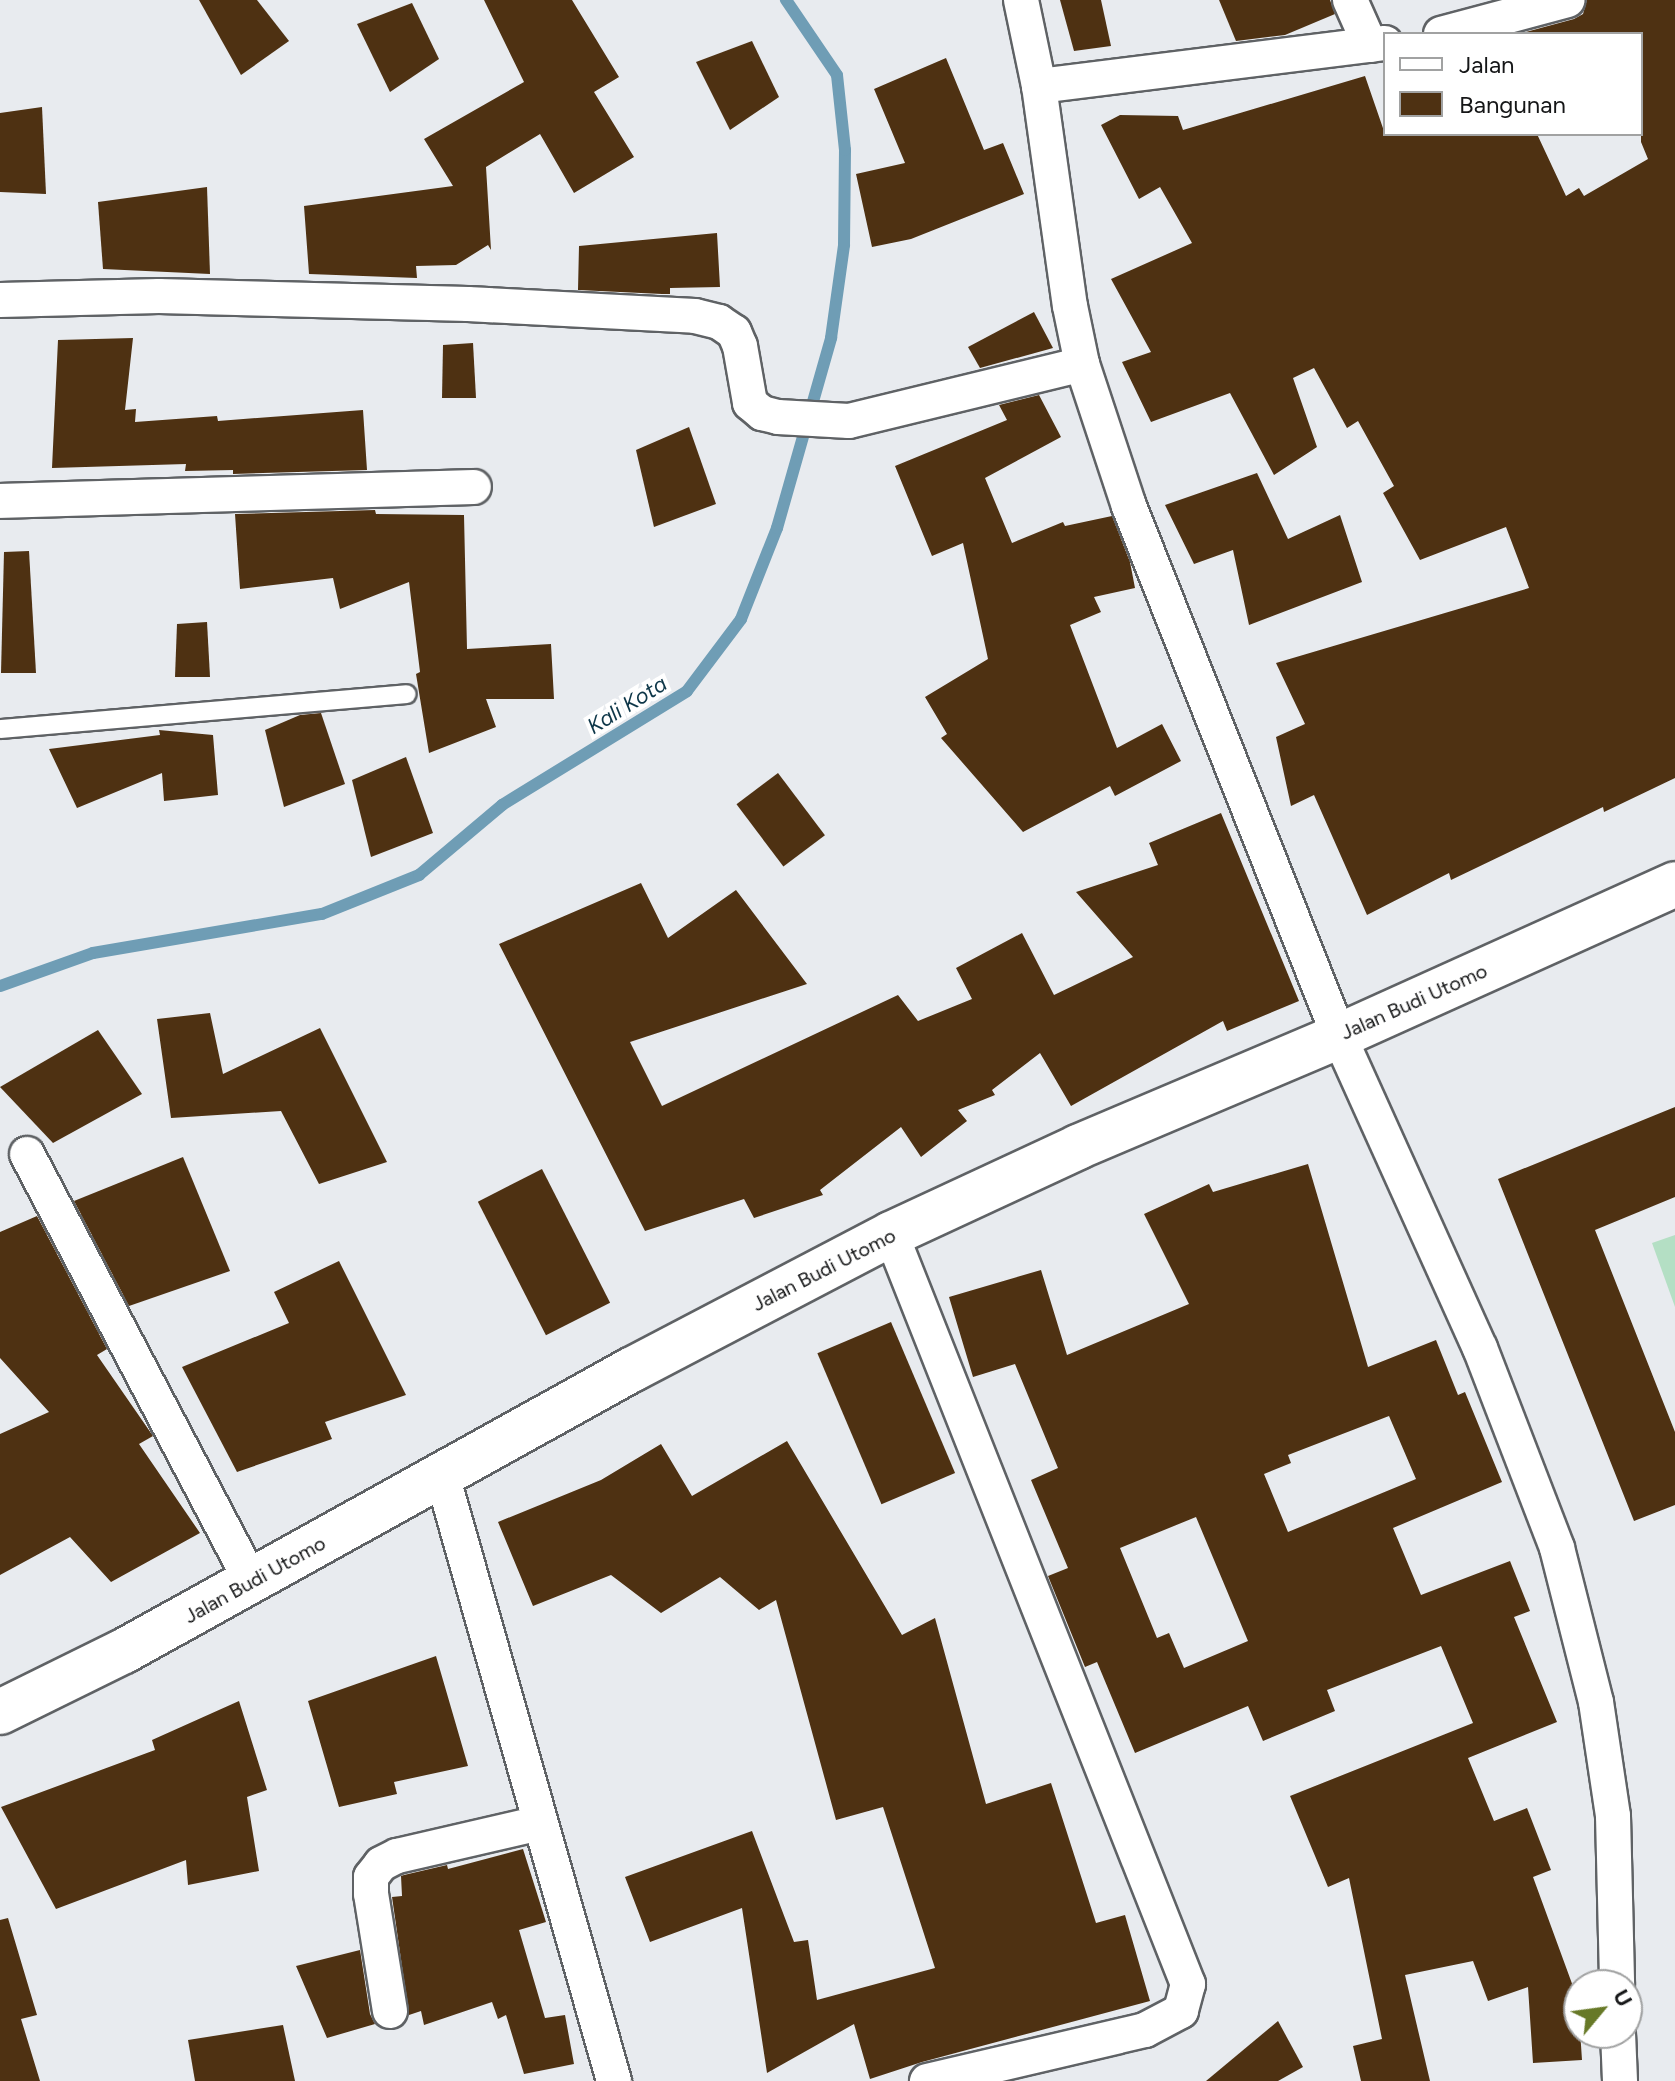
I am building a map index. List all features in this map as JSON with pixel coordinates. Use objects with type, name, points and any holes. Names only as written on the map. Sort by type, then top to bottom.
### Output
[{"type":"street","points":[[1021,0],[1039,86],[1070,306],[1082,364],[1129,506],[1339,1036],[1480,1348],[1557,1548],[1596,1702],[1613,1816],[1617,1969]]},
{"type":"street","points":[[1039,86],[1378,44],[1350,0]]},
{"type":"street","points":[[1448,32],[1568,0]]},
{"type":"street","points":[[0,300],[159,296],[468,304],[695,316],[719,322],[734,332],[740,346],[750,403],[762,413],[778,417],[849,421],[1082,364]]},
{"type":"street","points":[[0,501],[474,487]]},
{"type":"street","name":"Jalan Budi Utomo","points":[[0,1712],[124,1651],[631,1370],[891,1234],[1078,1147],[1339,1036],[1675,884]]},
{"type":"street","points":[[27,1154],[252,1582]]},
{"type":"street","points":[[891,1234],[1188,1984],[1181,2011],[1145,2030],[927,2081]]},
{"type":"street","points":[[442,1475],[614,2081]]},
{"type":"street","points":[[390,2011],[371,1894],[371,1877],[381,1864],[397,1856],[540,1823]]},
{"type":"street","points":[[1619,2049],[1620,2081]]},
{"type":"lane","points":[[0,729],[406,694]]},
{"type":"green space","points":[[1675,1235],[1675,1307],[1652,1243]]},
{"type":"building","points":[[199,0],[257,0],[289,41],[241,75]]},
{"type":"building","points":[[484,0],[572,0],[619,77],[594,92],[634,157],[574,193],[540,134],[486,167],[491,250],[488,245],[456,265],[416,266],[417,278],[309,274],[304,206],[453,186],[424,139],[524,82]]},
{"type":"building","points":[[1060,0],[1101,0],[1111,46],[1074,51]]},
{"type":"building","points":[[1219,0],[1330,0],[1335,14],[1285,35],[1236,41]]},
{"type":"building","points":[[1587,0],[1675,0],[1675,778],[1604,812],[1603,807],[1451,880],[1449,873],[1367,915],[1314,795],[1291,806],[1276,737],[1305,724],[1276,663],[1529,588],[1506,527],[1420,560],[1383,493],[1394,486],[1358,421],[1347,428],[1314,368],[1293,378],[1317,447],[1274,475],[1230,393],[1151,422],[1122,362],[1151,352],[1111,279],[1192,243],[1160,187],[1139,199],[1101,125],[1120,115],[1178,116],[1183,130],[1365,76],[1383,136],[1538,136],[1566,196],[1579,188],[1584,196],[1648,159],[1641,142],[1643,32],[1525,32],[1583,14]]},
{"type":"building","points":[[412,3],[439,59],[390,92],[357,24]]},
{"type":"building","points":[[752,41],[779,97],[730,130],[696,62]]},
{"type":"building","points":[[946,58],[984,150],[1003,143],[1024,194],[911,239],[872,247],[856,174],[905,163],[874,89]]},
{"type":"building","points":[[42,107],[46,194],[0,192],[0,113]]},
{"type":"building","points":[[207,187],[210,274],[103,269],[98,202]]},
{"type":"building","points":[[717,233],[720,287],[670,288],[670,294],[578,290],[579,246]]},
{"type":"building","points":[[1034,312],[1053,348],[980,368],[968,347]]},
{"type":"building","points":[[133,338],[125,410],[136,409],[135,422],[217,416],[218,421],[363,410],[367,470],[233,474],[233,470],[185,471],[186,464],[52,468],[58,340]]},
{"type":"building","points":[[473,343],[476,398],[442,398],[443,345]]},
{"type":"building","points":[[1039,395],[1061,437],[985,478],[1012,543],[1063,522],[1065,526],[1112,516],[1130,562],[1135,588],[1094,597],[1101,612],[1070,625],[1117,748],[1162,724],[1181,761],[1115,796],[1110,786],[1023,832],[941,738],[947,734],[925,697],[988,659],[963,543],[932,556],[895,466],[1007,420],[999,405]]},
{"type":"building","points":[[689,427],[716,504],[654,527],[636,450]]},
{"type":"building","points":[[1257,473],[1288,539],[1340,515],[1362,582],[1249,625],[1233,550],[1194,564],[1165,505]]},
{"type":"building","points":[[375,510],[376,514],[464,515],[467,649],[551,644],[554,699],[486,699],[496,727],[429,753],[416,674],[420,672],[409,582],[340,609],[333,578],[240,589],[235,514]]},
{"type":"building","points":[[29,551],[36,673],[1,673],[4,552]]},
{"type":"building","points":[[207,622],[210,677],[175,677],[177,624]]},
{"type":"building","points":[[321,713],[345,784],[284,807],[265,730],[300,715]]},
{"type":"building","points":[[159,730],[213,735],[218,795],[164,801],[162,773],[77,808],[49,749],[160,735]]},
{"type":"building","points":[[406,757],[433,833],[371,857],[352,780]]},
{"type":"building","points":[[778,773],[825,835],[783,867],[736,804]]},
{"type":"building","points":[[1221,813],[1299,1001],[1227,1031],[1223,1021],[1071,1106],[1040,1053],[992,1090],[995,1095],[958,1110],[967,1121],[921,1157],[901,1127],[820,1190],[823,1195],[754,1218],[744,1199],[645,1231],[499,944],[641,883],[668,938],[736,890],[807,984],[630,1042],[662,1106],[898,995],[918,1021],[972,999],[956,968],[1022,933],[1054,995],[1133,957],[1076,892],[1158,865],[1149,843]]},
{"type":"building","points":[[210,1013],[223,1074],[320,1028],[387,1162],[319,1184],[281,1111],[171,1118],[157,1019]]},
{"type":"building","points":[[98,1030],[142,1094],[53,1143],[0,1087]]},
{"type":"building","points":[[1675,1107],[1675,1197],[1595,1230],[1675,1432],[1675,1505],[1634,1521],[1498,1179]]},
{"type":"building","points":[[183,1157],[230,1271],[129,1306],[74,1201]]},
{"type":"building","points":[[1308,1164],[1368,1367],[1436,1340],[1458,1395],[1465,1392],[1502,1482],[1393,1528],[1421,1595],[1510,1561],[1530,1611],[1514,1617],[1557,1722],[1468,1758],[1494,1821],[1527,1808],[1551,1870],[1533,1877],[1567,1969],[1563,1969],[1563,2049],[1581,2049],[1582,2060],[1533,2063],[1528,1987],[1488,2001],[1473,1961],[1405,1975],[1430,2081],[1361,2081],[1353,2046],[1382,2039],[1349,1878],[1328,1887],[1290,1796],[1473,1723],[1441,1646],[1327,1690],[1335,1711],[1263,1741],[1248,1706],[1135,1753],[1097,1662],[1085,1667],[1048,1576],[1068,1568],[1031,1480],[1058,1468],[1015,1364],[973,1377],[949,1297],[1041,1270],[1067,1355],[1189,1304],[1144,1214],[1209,1184],[1213,1192]],"holes":[[[1389,1416],[1416,1479],[1288,1532],[1264,1474],[1291,1463],[1288,1455]],[[1196,1517],[1248,1641],[1184,1668],[1169,1633],[1157,1638],[1120,1548]]]},
{"type":"building","points":[[542,1169],[610,1303],[546,1335],[478,1202]]},
{"type":"building","points":[[37,1216],[107,1349],[97,1355],[153,1436],[139,1444],[200,1533],[111,1582],[70,1537],[0,1575],[0,1434],[49,1412],[0,1358],[0,1232]]},
{"type":"building","points":[[339,1261],[406,1395],[325,1422],[332,1439],[237,1472],[182,1367],[289,1323],[274,1292]]},
{"type":"building","points":[[891,1322],[955,1473],[881,1504],[817,1353]]},
{"type":"building","points":[[787,1441],[902,1635],[935,1618],[986,1804],[1051,1783],[1096,1923],[1125,1915],[1150,2001],[922,2062],[870,2079],[854,2024],[767,2073],[742,1908],[650,1942],[625,1877],[752,1831],[794,1942],[808,1940],[817,2000],[935,1968],[883,1807],[836,1820],[776,1600],[759,1610],[720,1577],[661,1613],[611,1575],[533,1606],[498,1522],[601,1480],[661,1444],[692,1496]]},
{"type":"building","points":[[436,1656],[468,1766],[394,1782],[397,1794],[339,1807],[308,1701]]},
{"type":"building","points":[[239,1701],[267,1790],[247,1797],[259,1871],[188,1885],[186,1860],[56,1909],[1,1807],[155,1750],[152,1740]]},
{"type":"building","points":[[523,1849],[546,1922],[519,1930],[545,2018],[565,2015],[574,2064],[524,2074],[506,2015],[498,2019],[492,2002],[424,2025],[421,2011],[409,2015],[392,1897],[402,1896],[401,1876],[447,1865],[448,1869]]},
{"type":"building","points":[[8,1918],[37,2015],[21,2019],[40,2081],[0,2081],[0,1920]]},
{"type":"building","points":[[360,1950],[370,2014],[375,2024],[327,2038],[296,1966]]},
{"type":"building","points":[[1278,2021],[1303,2067],[1278,2081],[1206,2081]]},
{"type":"building","points":[[283,2025],[295,2081],[195,2081],[188,2040]]},
{"type":"waterway","name":"Kali Kota","points":[[0,986],[93,953],[322,914],[419,875],[502,805],[687,691],[741,619],[777,528],[831,338],[844,245],[845,150],[837,75],[786,0]]}]
